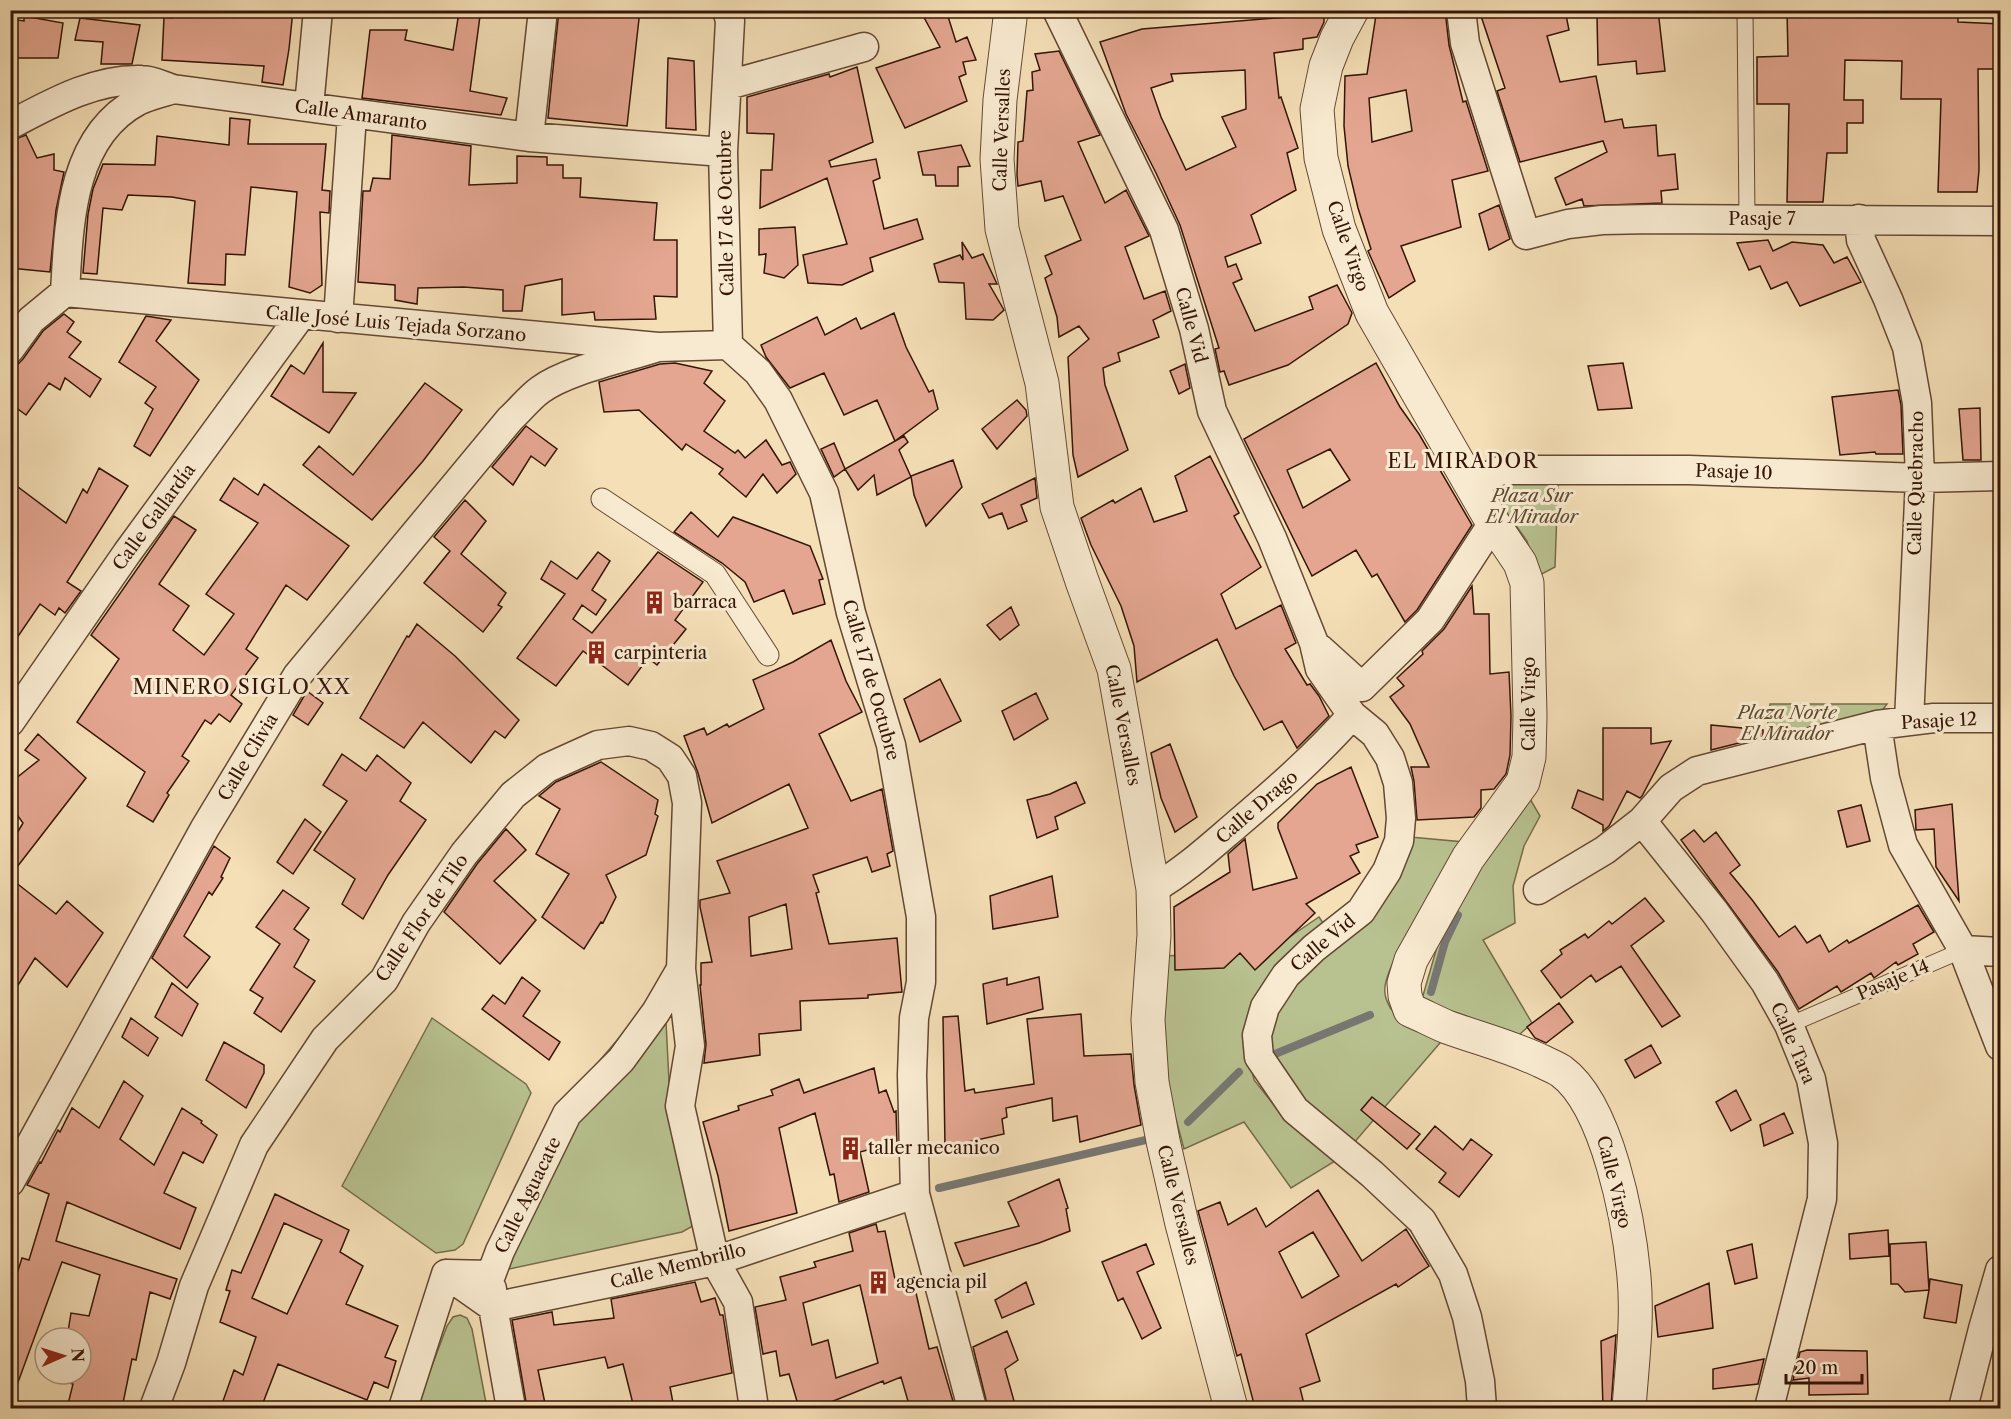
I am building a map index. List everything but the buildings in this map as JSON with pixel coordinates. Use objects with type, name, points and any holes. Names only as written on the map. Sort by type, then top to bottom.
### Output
[{"type":"street","points":[[309,106],[318,10]]},
{"type":"street","points":[[529,137],[543,10]]},
{"type":"street","name":"Calle 17 de Octubre","points":[[727,10],[730,21],[723,152],[728,345],[758,372],[778,400],[824,493],[851,613],[891,745],[921,916],[921,982],[914,1018],[912,1075],[915,1194],[972,1408]]},
{"type":"street","name":"Calle Versalles","points":[[1011,10],[1000,100],[997,159],[1002,229],[1042,383],[1057,507],[1114,669],[1153,889],[1154,935],[1148,1020],[1152,1082],[1182,1224],[1231,1408]]},
{"type":"street","name":"Calle Vid","points":[[1057,10],[1164,230],[1194,329],[1212,411],[1272,538],[1314,643],[1320,669],[1353,715],[1375,734],[1390,758],[1398,783],[1401,818],[1399,841],[1387,871],[1361,911],[1314,948],[1286,975],[1265,1007],[1257,1035],[1259,1057],[1295,1110],[1372,1174],[1422,1221],[1454,1274],[1467,1317],[1480,1381],[1482,1408]]},
{"type":"street","name":"Calle Virgo","points":[[1352,10],[1337,38],[1326,66],[1317,109],[1321,158],[1339,229],[1372,313],[1493,523],[1520,563],[1527,583],[1529,757],[1523,782],[1468,858],[1411,960],[1404,982],[1405,996],[1410,1010],[1446,1026],[1513,1048],[1562,1071],[1580,1090],[1591,1107],[1613,1167],[1627,1230],[1634,1278],[1634,1340],[1629,1408]]},
{"type":"street","name":"Pasaje 7","points":[[1461,10],[1465,43],[1526,235],[1568,224],[1602,220],[2001,221]]},
{"type":"street","points":[[728,85],[864,47]]},
{"type":"street","name":"Calle Amaranto","points":[[10,125],[67,96],[114,82],[144,80],[173,89],[309,106],[352,115],[529,137],[723,152]]},
{"type":"street","points":[[10,349],[31,320],[65,292],[74,202],[80,175],[94,143],[111,122],[138,101],[173,89]]},
{"type":"street","points":[[338,318],[352,115]]},
{"type":"street","name":"Calle Quebracho","points":[[1859,219],[1861,240],[1907,347],[1917,403],[1920,478],[1909,721]]},
{"type":"street","name":"Calle José Luis Tejada Sorzano","points":[[65,292],[658,347],[728,345]]},
{"type":"street","name":"Calle Gallardía","points":[[10,722],[127,553],[301,315]]},
{"type":"street","name":"Calle Clivia","points":[[10,1182],[205,828],[304,667],[510,419],[540,390],[576,373],[658,347]]},
{"type":"street","name":"Pasaje 10","points":[[1470,484],[1502,470],[1689,470],[1920,478],[2001,476]]},
{"type":"street","points":[[602,499],[715,574],[768,655]]},
{"type":"street","name":"Calle Vid","points":[[1314,643],[1362,687],[1430,620],[1493,523]]},
{"type":"street","name":"Calle Drago","points":[[1153,889],[1180,873],[1281,787],[1326,745],[1353,715]]},
{"type":"street","name":"Pasaje 12","points":[[1877,725],[1934,718],[2001,718]]},
{"type":"street","points":[[1538,890],[1605,850],[1642,820],[1671,788],[1697,771],[1877,725],[1885,778],[1903,844],[1964,950],[2001,1046]]},
{"type":"street","name":"Calle Flor de Tilo","points":[[154,1408],[171,1363],[194,1286],[254,1145],[325,1039],[384,980],[416,923],[464,854],[513,795],[547,768],[598,745],[629,741],[651,746],[670,758],[682,776],[687,802],[681,969],[690,1046],[680,1106],[715,1261],[738,1302],[754,1408]]},
{"type":"street","name":"Calle Tara","points":[[1642,820],[1766,982],[1789,1025],[1812,1079],[1822,1143],[1822,1199],[1769,1408]]},
{"type":"street","name":"Pasaje 14","points":[[1964,950],[2001,952]]},
{"type":"street","name":"Calle Aguacate","points":[[446,1274],[491,1275],[500,1251],[567,1114],[621,1060],[656,1012],[681,969]]},
{"type":"street","name":"Calle Membrillo","points":[[493,1307],[715,1261],[915,1194]]},
{"type":"street","points":[[1968,1408],[1983,1329],[2001,1270]]},
{"type":"street","points":[[403,1408],[446,1274],[493,1307]]},
{"type":"street","points":[[491,1275],[493,1307],[511,1408]]},
{"type":"lane","points":[[1745,10],[1747,219]]},
{"type":"lane","name":"Pasaje 14","points":[[1789,1025],[1964,950]]},
{"type":"green space","name":"Plaza Sur El Mirador","points":[[1496,482],[1558,482],[1555,567],[1538,576],[1527,541],[1494,495],[1493,488]]},
{"type":"green space","name":"Plaza Norte El Mirador","points":[[1770,704],[1887,704],[1881,712],[1765,749]]},
{"type":"green space","points":[[1526,792],[1540,816],[1524,846],[1513,886],[1515,923],[1483,940],[1532,1023],[1519,1035],[1433,1007],[1422,999],[1441,933]]},
{"type":"green space","points":[[1410,837],[1464,842],[1404,941],[1386,980],[1385,995],[1396,1014],[1409,1022],[1446,1036],[1352,1145],[1314,1115],[1275,1068],[1268,1033],[1277,1006]]},
{"type":"green space","points":[[1319,917],[1327,929],[1247,1048],[1254,1080],[1281,1114],[1340,1158],[1291,1188],[1244,1122],[1184,1149],[1176,1119],[1163,1100],[1161,956],[1245,953],[1254,961]]},
{"type":"green space","points":[[665,1002],[673,1119],[695,1218],[691,1227],[682,1232],[500,1271],[566,1100],[630,1025]]},
{"type":"green space","points":[[432,1018],[526,1084],[531,1093],[463,1244],[455,1250],[436,1253],[342,1186]]},
{"type":"green space","points":[[460,1315],[467,1318],[472,1329],[487,1408],[416,1408],[447,1326],[453,1317]]},
{"type":"waterway","points":[[1431,992],[1445,942],[1458,915]]},
{"type":"waterway","points":[[1275,1054],[1370,1015]]},
{"type":"waterway","points":[[1188,1122],[1239,1072]]},
{"type":"waterway","points":[[939,1188],[1150,1139]]},
{"type":"place","name":"barraca","points":[[655,602]]},
{"type":"place","name":"carpinteria","points":[[596,653]]},
{"type":"place","name":"taller mecanico","points":[[850,1148]]},
{"type":"place","name":"agencia pil","points":[[878,1282]]},
{"type":"district","name":"EL MIRADOR","points":[[1463,461]]},
{"type":"district","name":"MINERO SIGLO XX","points":[[242,687]]}]
